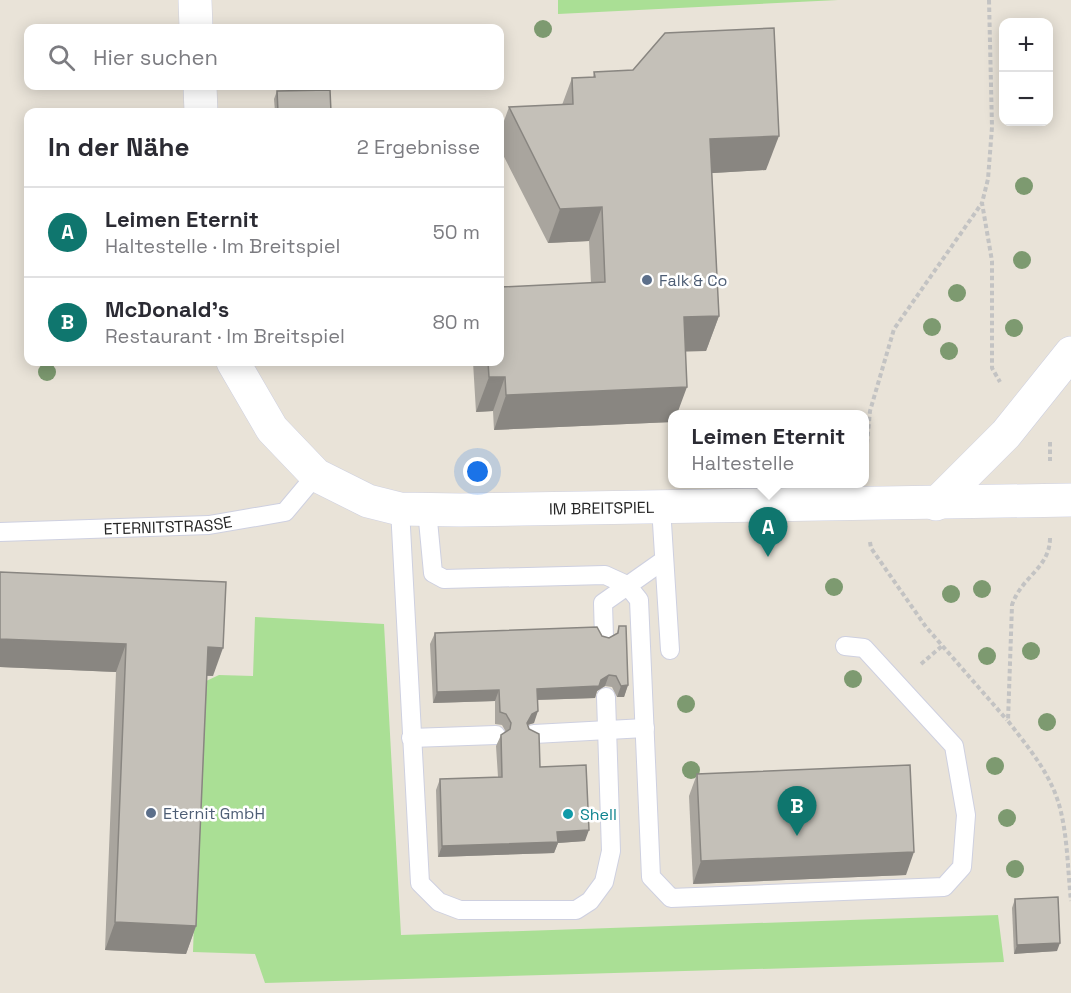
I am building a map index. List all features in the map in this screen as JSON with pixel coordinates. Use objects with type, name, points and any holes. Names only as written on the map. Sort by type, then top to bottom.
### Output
[{"type":"street","points":[[195,0],[196,24]]},
{"type":"street","points":[[200,90],[201,108]]},
{"type":"street","points":[[936,504],[1029,406],[1071,353]]},
{"type":"street","name":"IM BREITSPIEL","points":[[236,366],[272,429],[316,475],[339,489],[368,501],[414,509],[1061,501]]},
{"type":"lane","name":"ETERNITSTRASSE","points":[[0,532],[210,525],[285,512],[316,475]]},
{"type":"lane","points":[[661,507],[670,650]]},
{"type":"lane","points":[[414,509],[433,573],[444,579],[605,575],[627,585],[639,600],[651,877],[671,898],[944,887],[962,867],[965,825],[954,746],[864,648],[845,646]]},
{"type":"lane","points":[[414,509],[407,608],[411,738],[420,883],[439,902],[460,910],[576,910],[590,901],[604,882],[610,851],[606,697]]},
{"type":"lane","points":[[604,638],[603,603],[664,560]]},
{"type":"lane","points":[[534,734],[645,728]]},
{"type":"lane","points":[[411,738],[496,735]]},
{"type":"path","points":[[869,420],[894,329],[982,203],[988,179],[992,127],[989,0]]},
{"type":"path","points":[[982,203],[992,261],[992,368],[998,381],[1050,424],[1061,501],[1050,550],[1043,563],[1017,589],[1012,605],[1008,721]]},
{"type":"path","points":[[864,488],[864,504],[871,548],[926,627],[1031,750],[1053,788],[1062,824],[1071,901]]},
{"type":"green space","points":[[558,0],[838,0],[558,14]]},
{"type":"green space","points":[[255,617],[384,624],[401,935],[998,915],[1004,962],[265,983],[255,954],[193,952],[202,683],[219,675],[253,676]]},
{"type":"building","name":"Falk & Co","points":[[774,28],[779,136],[710,139],[719,316],[684,317],[687,387],[506,395],[505,377],[489,377],[488,366],[504,366],[504,287],[605,282],[602,207],[560,209],[509,107],[573,104],[572,78],[595,77],[594,72],[633,70],[665,33]]},
{"type":"building","points":[[330,90],[331,108],[278,108],[277,91]]},
{"type":"building","name":"Eternit GmbH","points":[[0,572],[226,582],[223,648],[208,647],[196,926],[115,922],[126,644],[0,639]]},
{"type":"building","points":[[619,626],[626,626],[628,685],[621,686],[616,676],[609,675],[601,680],[599,686],[537,689],[538,711],[532,714],[527,723],[529,729],[539,734],[540,767],[586,765],[589,830],[557,832],[558,842],[442,846],[440,779],[502,777],[501,735],[510,729],[511,723],[506,714],[500,712],[499,690],[437,692],[435,633],[597,627],[602,636],[609,638],[618,633]]},
{"type":"building","points":[[910,765],[914,852],[701,861],[697,774]]},
{"type":"building","points":[[1058,897],[1060,943],[1017,945],[1015,899]]},
{"type":"place","name":"Falk & Co","points":[[647,280]]},
{"type":"place","name":"Leimen Eternit","points":[[768,557]]},
{"type":"place","name":"Eternit GmbH","points":[[151,813]]},
{"type":"place","name":"Shell","points":[[568,814]]},
{"type":"place","name":"McDonald's","points":[[797,836]]}]
